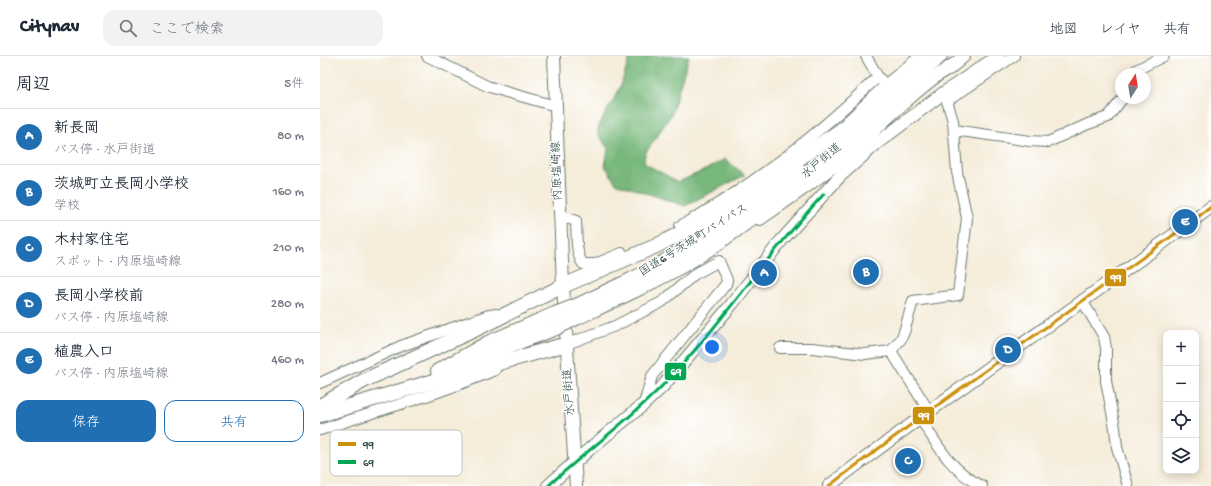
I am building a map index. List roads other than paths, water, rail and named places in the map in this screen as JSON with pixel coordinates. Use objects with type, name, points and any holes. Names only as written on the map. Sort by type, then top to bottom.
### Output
[{"type":"highway","points":[[320,406],[365,380],[515,311],[563,286],[656,246],[715,215],[847,126],[883,82],[923,56]]},
{"type":"highway","name":"水戸街道","points":[[694,258],[771,204],[796,184],[849,139],[940,56]]},
{"type":"highway","name":"国道6号茨城町バイパス","points":[[576,312],[683,250],[774,188],[847,126]]},
{"type":"highway","name":"国道6号茨城町バイパス","points":[[320,414],[438,371],[488,343],[556,321],[653,282],[694,258]]},
{"type":"highway","points":[[320,414],[567,344]]},
{"type":"main road","name":"内原塩崎線","points":[[554,56],[563,286]]},
{"type":"main road","points":[[694,258],[752,224],[806,188],[842,160],[935,76],[964,56]]},
{"type":"main road","points":[[876,144],[945,98],[998,56]]},
{"type":"main road","points":[[548,486],[663,386],[697,347],[781,241],[840,176],[876,144],[954,64]]},
{"type":"main road","points":[[829,486],[1083,302],[1211,207]]},
{"type":"main road","name":"水戸街道","points":[[563,286],[574,463]]},
{"type":"main road","points":[[574,463],[576,486]]},
{"type":"street","points":[[427,56],[487,86],[556,106]]},
{"type":"street","points":[[560,219],[576,220],[578,253],[580,259],[583,264],[595,264],[647,243],[704,213],[762,175],[883,82],[866,56]]},
{"type":"street","points":[[780,348],[812,348],[865,354],[891,351],[901,340],[913,301],[958,295],[967,218],[957,172],[951,112],[945,98],[1014,56]]},
{"type":"street","points":[[1140,68],[1164,56]]},
{"type":"street","points":[[954,130],[1030,141],[1048,142],[1088,124],[1108,117],[1118,104]]},
{"type":"street","points":[[567,344],[614,326],[662,302],[695,274],[719,261],[727,280],[726,284],[652,376],[644,404]]},
{"type":"street","points":[[1083,302],[1104,337],[1106,348],[1106,381],[1117,447],[1128,486]]},
{"type":"street","points":[[320,383],[401,346],[489,315],[515,311]]},
{"type":"street","points":[[891,351],[951,464],[974,482],[982,486]]},
{"type":"street","points":[[320,430],[422,398],[494,370],[507,360]]},
{"type":"place","name":"植農入口","points":[[1185,222]]},
{"type":"place","name":"茨城町立長岡小学校","points":[[866,272]]},
{"type":"place","name":"新長岡","points":[[764,273]]},
{"type":"place","name":"長岡小学校前","points":[[1008,350]]},
{"type":"place","name":"木村家住宅","points":[[908,461]]}]
